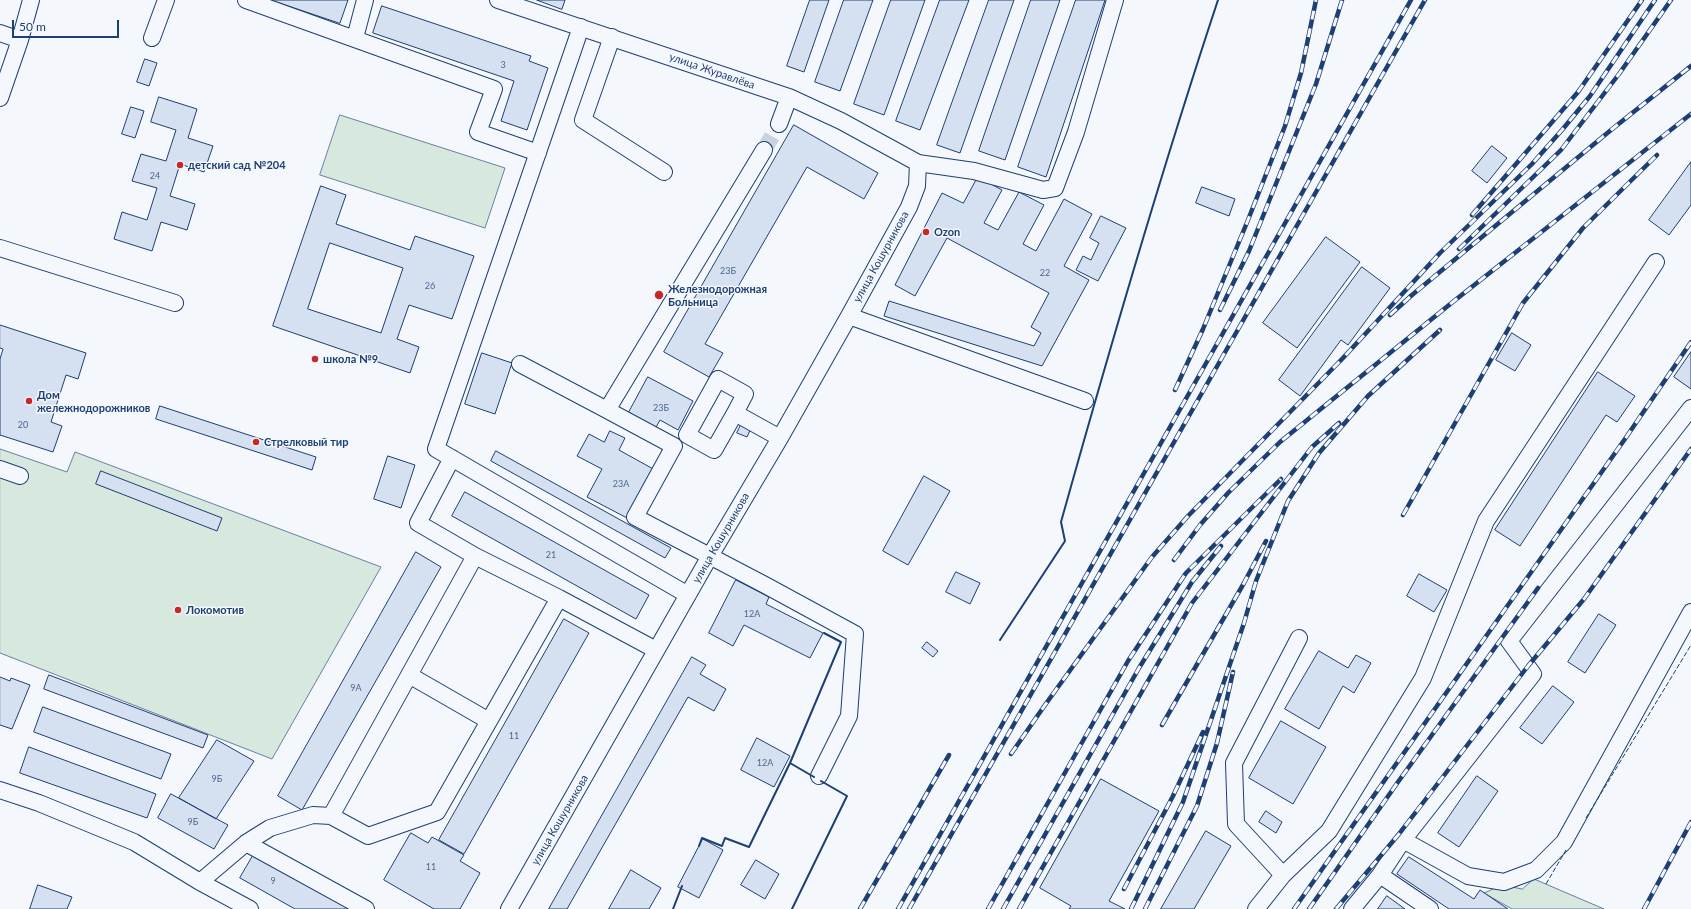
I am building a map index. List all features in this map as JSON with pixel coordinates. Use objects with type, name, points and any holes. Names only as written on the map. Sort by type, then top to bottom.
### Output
[{"type":"street","points":[[0,98],[20,40],[31,0]]},
{"type":"street","points":[[152,38],[166,0]]},
{"type":"street","points":[[246,0],[494,89],[478,132],[538,153]]},
{"type":"street","points":[[355,38],[365,0]]},
{"type":"street","name":"улица Журавлёва","points":[[498,0],[789,97],[841,121],[918,163]]},
{"type":"street","points":[[918,163],[974,171],[1043,190],[1055,188],[1076,132],[1115,0]]},
{"type":"street","points":[[581,27],[436,448],[688,595]]},
{"type":"street","points":[[0,33],[20,40]]},
{"type":"street","points":[[612,38],[583,120],[664,172]]},
{"type":"street","points":[[779,124],[789,97]]},
{"type":"street","points":[[607,410],[764,150]]},
{"type":"street","name":"улица Кошурникова","points":[[509,909],[710,556],[780,438],[909,207],[917,186],[918,163]]},
{"type":"street","points":[[0,248],[175,303]]},
{"type":"street","points":[[1256,909],[1284,875],[1329,831],[1423,678],[1486,521],[1656,262]]},
{"type":"street","points":[[849,316],[1085,401]]},
{"type":"street","points":[[520,364],[674,446],[635,517],[855,634],[848,716],[819,776]]},
{"type":"street","points":[[1352,909],[1380,875],[1403,840],[1533,674],[1509,641],[1691,408]]},
{"type":"street","points":[[735,413],[780,438]]},
{"type":"street","points":[[452,458],[418,523],[475,556],[559,598],[656,650]]},
{"type":"street","points":[[0,469],[20,476]]},
{"type":"street","points":[[331,816],[475,556]]},
{"type":"street","points":[[200,882],[246,843],[270,828],[313,815],[331,816],[368,836],[437,812],[559,598]]},
{"type":"street","points":[[1403,840],[1468,876],[1504,882],[1536,870],[1564,842],[1691,612]]},
{"type":"street","points":[[1284,875],[1236,824],[1234,763],[1299,638]]},
{"type":"street","points":[[408,675],[489,721]]},
{"type":"street","points":[[0,790],[39,803],[134,842],[200,882],[250,909]]},
{"type":"street","points":[[246,843],[366,909]]},
{"type":"street","points":[[1380,875],[1430,909]]},
{"type":"shaded area","points":[[340,115],[505,168],[485,228],[320,175]]},
{"type":"shaded area","name":"Локомотив","points":[[0,449],[67,472],[75,452],[381,567],[272,759],[0,653]]},
{"type":"shaded area","points":[[1534,879],[1604,909],[1512,909],[1484,893],[1502,885],[1522,889]]},
{"type":"building","points":[[271,0],[348,0],[340,23]]},
{"type":"building","points":[[537,0],[565,0],[562,9]]},
{"type":"building","points":[[810,0],[829,0],[804,72],[787,66]]},
{"type":"building","points":[[844,0],[873,0],[840,91],[815,82]]},
{"type":"building","points":[[891,0],[925,0],[884,115],[854,104]]},
{"type":"building","points":[[940,0],[969,0],[920,130],[896,121]]},
{"type":"building","points":[[989,0],[1014,0],[960,153],[937,145]]},
{"type":"building","points":[[1031,0],[1060,0],[1005,160],[979,151]]},
{"type":"building","points":[[1076,0],[1105,0],[1046,177],[1018,167]]},
{"type":"building","points":[[382,6],[531,56],[529,61],[548,68],[527,130],[501,121],[514,81],[373,33]]},
{"type":"building","points":[[145,59],[157,63],[149,86],[137,82]]},
{"type":"building","points":[[159,97],[197,109],[188,138],[213,146],[204,172],[180,164],[170,196],[195,204],[187,230],[161,222],[152,251],[114,239],[122,212],[147,220],[157,188],[132,181],[141,154],[166,161],[176,130],[151,122]]},
{"type":"building","points":[[131,107],[144,111],[135,138],[122,134]]},
{"type":"building","points":[[794,125],[878,173],[864,199],[807,167],[705,344],[723,353],[709,377],[664,352]]},
{"type":"building","points":[[1492,146],[1507,158],[1487,183],[1472,171]]},
{"type":"building","points":[[1691,162],[1691,205],[1669,235],[1649,220]]},
{"type":"building","points":[[978,177],[1002,190],[984,223],[998,230],[1019,192],[1044,205],[1023,244],[1036,251],[1064,199],[1092,214],[1064,266],[1089,280],[1042,366],[884,316],[889,301],[1034,346],[1041,333],[1031,327],[1049,293],[947,238],[915,296],[895,285],[942,193],[963,203]]},
{"type":"building","points":[[321,186],[346,195],[336,224],[410,250],[415,236],[474,256],[452,319],[409,305],[397,339],[419,347],[410,373],[273,326]],"holes":[[[330,243],[403,268],[381,333],[308,309]]]},
{"type":"building","points":[[1202,187],[1235,199],[1229,216],[1196,203]]},
{"type":"building","points":[[1101,216],[1126,228],[1098,281],[1076,270],[1083,256],[1091,260],[1099,243],[1090,238]]},
{"type":"building","points":[[1326,237],[1360,262],[1297,348],[1263,323]]},
{"type":"building","points":[[1362,267],[1390,288],[1348,345],[1341,340],[1300,396],[1279,380]]},
{"type":"building","name":"Дом жележнодорожников","points":[[0,325],[86,353],[78,379],[66,375],[51,422],[62,426],[53,452],[0,435],[0,359],[3,349],[0,348]]},
{"type":"building","points":[[1512,333],[1531,345],[1515,371],[1496,360]]},
{"type":"building","points":[[1691,352],[1691,389],[1674,377]]},
{"type":"building","points":[[482,353],[512,363],[495,414],[465,404]]},
{"type":"building","points":[[1598,372],[1635,396],[1617,422],[1606,415],[1520,546],[1495,530]]},
{"type":"building","points":[[648,377],[693,401],[678,430],[660,420],[655,429],[628,414]]},
{"type":"building","points":[[160,406],[316,457],[312,470],[156,419]]},
{"type":"building","points":[[742,423],[751,428],[747,437],[737,433]]},
{"type":"building","points":[[610,431],[625,438],[619,450],[655,470],[629,519],[587,497],[602,469],[577,456],[589,434],[604,442]]},
{"type":"building","points":[[496,451],[671,548],[665,558],[491,461]]},
{"type":"building","points":[[388,456],[415,465],[401,508],[374,499]]},
{"type":"building","points":[[101,471],[222,518],[217,531],[96,484]]},
{"type":"building","points":[[924,476],[950,491],[908,565],[883,551]]},
{"type":"building","points":[[465,492],[649,595],[636,619],[452,516]]},
{"type":"building","points":[[416,552],[441,567],[302,810],[278,796]]},
{"type":"building","points":[[956,572],[980,583],[970,604],[946,592]]},
{"type":"building","points":[[1419,574],[1447,590],[1434,612],[1407,596]]},
{"type":"building","points":[[736,580],[769,597],[766,604],[823,633],[810,658],[744,625],[733,646],[709,633]]},
{"type":"building","points":[[1599,614],[1616,625],[1585,673],[1568,662]]},
{"type":"building","points":[[564,619],[589,633],[464,854],[439,840]]},
{"type":"building","points":[[927,642],[938,651],[933,657],[922,648]]},
{"type":"building","points":[[1319,651],[1348,668],[1356,655],[1371,663],[1354,693],[1343,686],[1319,729],[1285,709]]},
{"type":"building","points":[[692,657],[706,665],[700,674],[726,689],[714,711],[688,697],[567,909],[549,909]]},
{"type":"building","points":[[49,675],[208,735],[203,748],[44,689]]},
{"type":"building","points":[[0,677],[10,681],[11,678],[30,685],[12,729],[0,725]]},
{"type":"building","points":[[1553,686],[1574,702],[1542,744],[1520,728]]},
{"type":"building","points":[[43,707],[171,754],[161,779],[34,732]]},
{"type":"building","points":[[1281,721],[1326,747],[1293,804],[1249,778]]},
{"type":"building","points":[[757,738],[790,756],[774,787],[741,770]]},
{"type":"building","points":[[217,740],[254,761],[216,819],[179,798]]},
{"type":"building","points":[[29,747],[156,794],[147,818],[20,773]]},
{"type":"building","points":[[1477,776],[1498,791],[1459,847],[1438,833]]},
{"type":"building","points":[[1101,779],[1159,811],[1109,901],[1125,909],[1069,909],[1071,906],[1040,888]]},
{"type":"building","points":[[171,794],[228,825],[214,849],[158,818]]},
{"type":"building","points":[[1266,811],[1282,822],[1276,833],[1259,822]]},
{"type":"building","points":[[1206,831],[1231,846],[1194,909],[1161,909]]},
{"type":"building","points":[[411,833],[428,843],[432,837],[464,855],[460,861],[480,873],[460,909],[434,909],[384,880]]},
{"type":"building","points":[[703,839],[723,850],[699,898],[678,887]]},
{"type":"building","points":[[254,854],[352,909],[295,909],[240,878]]},
{"type":"building","points":[[1409,857],[1474,899],[1480,890],[1508,909],[1449,909],[1397,874]]},
{"type":"building","points":[[756,860],[779,874],[765,899],[741,885]]},
{"type":"building","points":[[631,870],[661,888],[649,909],[609,909]]},
{"type":"building","points":[[38,885],[72,897],[67,909],[30,909]]},
{"type":"building","points":[[1387,896],[1405,909],[1378,909]]},
{"type":"tunnel","points":[[764,150],[779,124]]},
{"type":"railway","points":[[1175,390],[1203,329],[1285,126],[1301,73],[1316,0]]},
{"type":"railway","points":[[1220,310],[1249,251],[1316,84],[1342,0]]},
{"type":"railway","points":[[898,909],[1411,0]]},
{"type":"railway","points":[[909,909],[1425,0]]},
{"type":"railway","points":[[1472,215],[1578,92],[1642,0]]},
{"type":"railway","points":[[1011,754],[1152,557],[1188,516],[1343,358],[1440,253],[1532,164],[1590,96],[1655,0]]},
{"type":"railway","points":[[1459,249],[1561,150],[1619,74],[1671,0]]},
{"type":"railway","points":[[1390,315],[1412,295],[1611,130],[1691,66]]},
{"type":"railway","points":[[1174,560],[1200,525],[1228,493],[1280,442],[1454,301],[1691,114]]},
{"type":"railway","points":[[1403,515],[1523,303],[1583,228],[1657,155]]},
{"type":"railway","points":[[1131,909],[1183,802],[1244,623],[1256,581],[1288,501],[1319,453],[1368,396],[1440,330]]},
{"type":"railway","points":[[1294,909],[1627,436],[1691,342]]},
{"type":"railway","points":[[1019,909],[1192,603],[1312,447],[1339,423]]},
{"type":"railway","points":[[1336,909],[1399,834],[1528,666],[1584,599],[1691,449]]},
{"type":"railway","points":[[988,909],[1128,661],[1186,573],[1281,479]]},
{"type":"railway","points":[[1162,725],[1244,583],[1266,541]]},
{"type":"railway","points":[[1003,909],[1139,668],[1192,582],[1221,546]]},
{"type":"railway","points":[[1309,909],[1398,782],[1538,588]]},
{"type":"railway","points":[[1145,909],[1197,806],[1217,743],[1233,672]]},
{"type":"railway","points":[[1124,889],[1173,796],[1203,732]]},
{"type":"railway","points":[[860,909],[949,755]]},
{"type":"railway","points":[[1644,909],[1691,822]]},
{"type":"fence","points":[[1586,818],[1691,645]]},
{"type":"fence","points":[[1546,884],[1566,850]]},
{"type":"wall","points":[[1000,640],[1065,541],[1061,522],[1079,456],[1156,195],[1218,0]]},
{"type":"wall","points":[[814,777],[790,763],[841,642],[824,633]]},
{"type":"wall","points":[[699,846],[702,838],[722,846],[725,838],[749,847],[790,763]]},
{"type":"wall","points":[[792,909],[847,796],[821,781]]},
{"type":"wall","points":[[673,909],[682,886]]},
{"type":"place","name":"детский сад №204","points":[[180,165]]},
{"type":"place","name":"Ozon","points":[[926,232]]},
{"type":"place","name":"Железнодорожная Больница","points":[[659,295]]},
{"type":"place","name":"школа №9","points":[[315,359]]},
{"type":"place","name":"Дом жележнодорожников","points":[[29,401]]},
{"type":"place","name":"Стрелковый тир","points":[[256,442]]},
{"type":"place","name":"Локомотив","points":[[178,610]]}]
